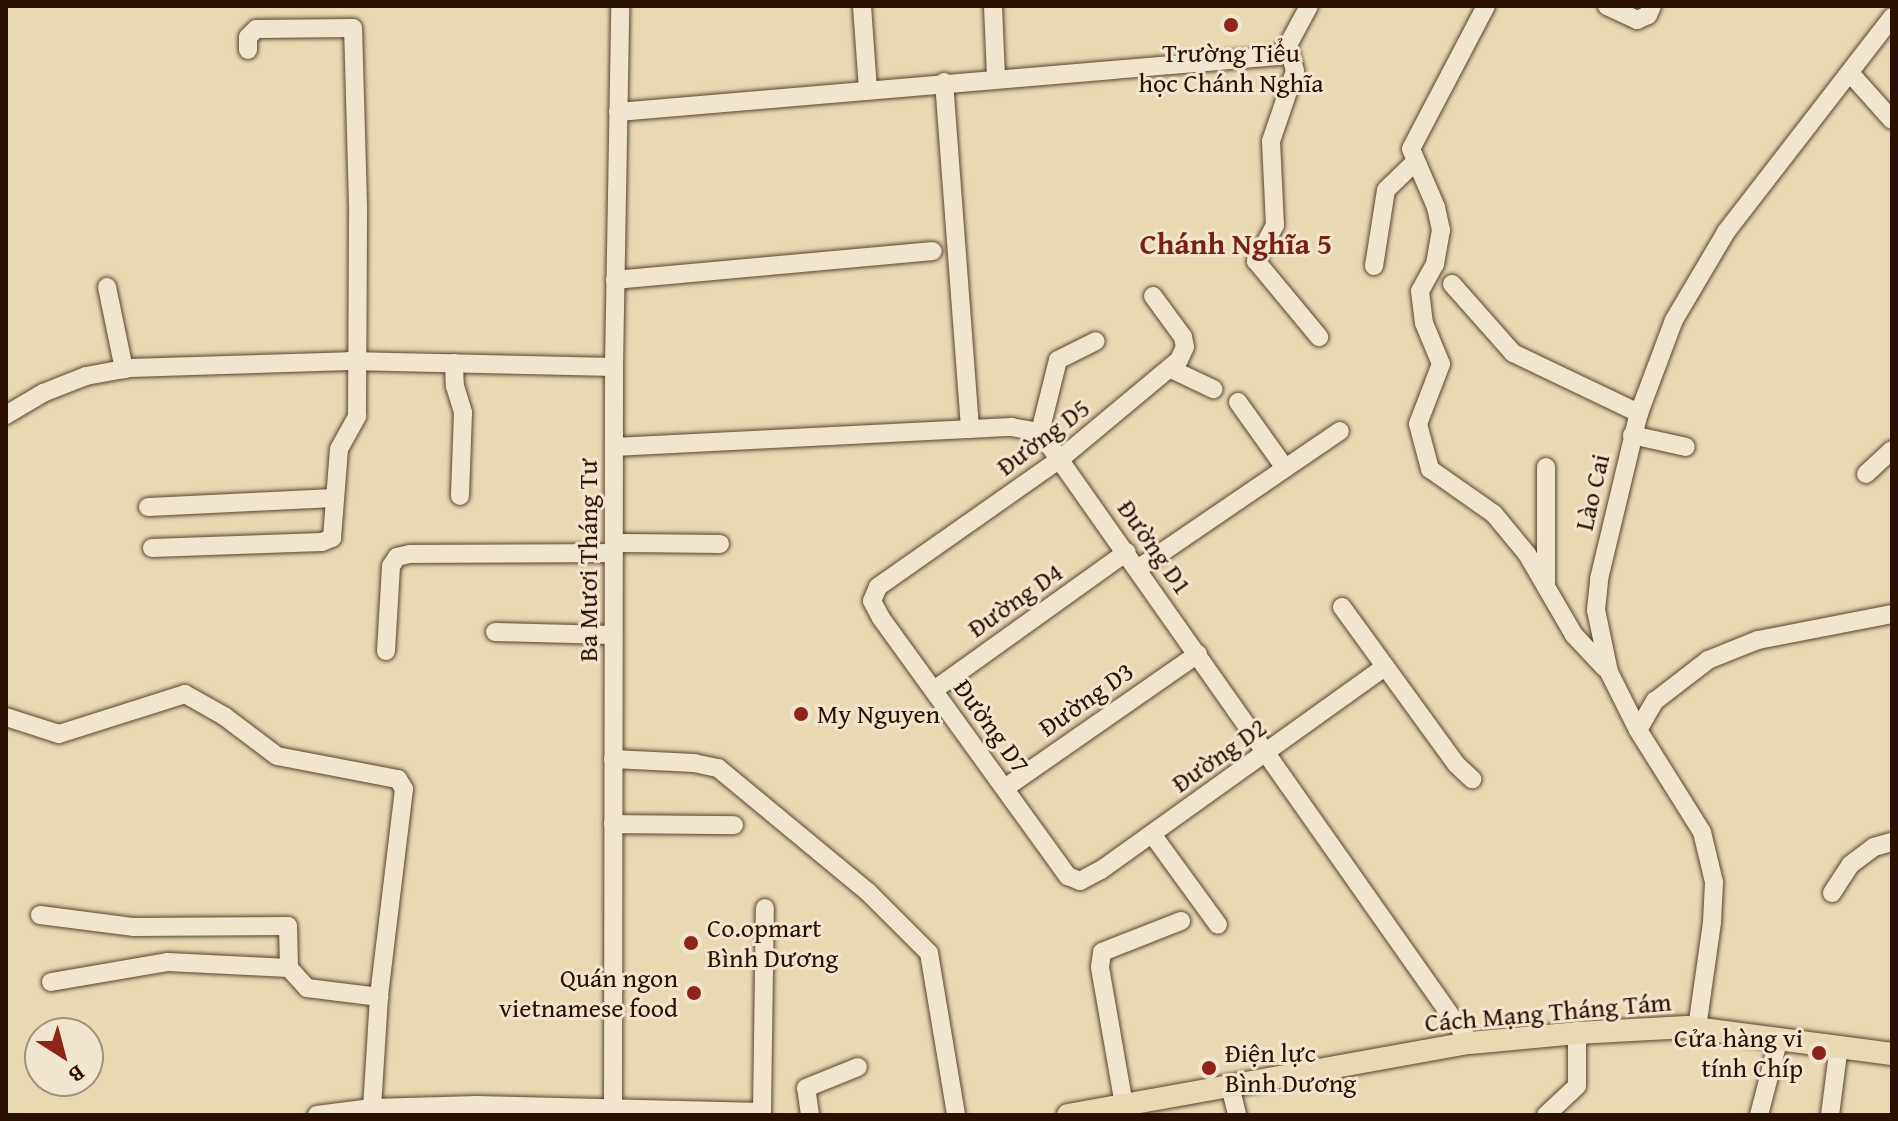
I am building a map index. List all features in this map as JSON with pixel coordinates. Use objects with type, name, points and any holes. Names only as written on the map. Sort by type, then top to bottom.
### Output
[{"type":"main road","name":"Cách Mạng Tháng Tám","points":[[1068,1115],[1470,1043],[1577,1033],[1697,1028],[1892,1054]]},
{"type":"street","name":"Ba Mươi Tháng Tư","points":[[613,1113],[614,367],[620,6]]},
{"type":"street","points":[[862,6],[868,90]]},
{"type":"street","points":[[993,6],[996,78]]},
{"type":"street","points":[[618,112],[1278,56],[1288,45],[1309,6]]},
{"type":"street","points":[[1486,6],[1411,149],[1436,207],[1441,230],[1435,264],[1420,291],[1424,323],[1441,364],[1418,424],[1425,461],[1430,469],[1494,514],[1527,554],[1574,635],[1609,672]]},
{"type":"street","points":[[1607,6],[1637,20],[1648,15],[1652,6]]},
{"type":"street","name":"Lào Cai","points":[[1697,1028],[1712,922],[1714,882],[1702,832],[1638,730],[1609,672],[1596,610],[1599,579],[1632,435],[1674,320],[1726,232],[1892,17]]},
{"type":"street","points":[[152,548],[322,542],[332,538],[339,449],[357,416],[360,362],[353,28],[256,29],[248,37],[248,50]]},
{"type":"street","points":[[1288,45],[1295,71],[1271,141],[1275,225],[1256,261],[1319,337]]},
{"type":"street","points":[[1850,73],[1892,120]]},
{"type":"street","points":[[944,82],[970,429]]},
{"type":"street","points":[[1374,266],[1386,190],[1415,162]]},
{"type":"street","points":[[615,280],[933,251]]},
{"type":"street","points":[[1452,284],[1513,353],[1639,413]]},
{"type":"street","points":[[107,287],[124,369]]},
{"type":"street","points":[[1153,296],[1183,337],[1183,352],[1171,369],[1213,389]]},
{"type":"street","points":[[614,447],[1011,427],[1040,432],[1058,360],[1096,341]]},
{"type":"street","points":[[6,415],[43,393],[86,376],[124,369],[360,362],[614,367]]},
{"type":"street","points":[[454,363],[456,392],[463,413],[460,496]]},
{"type":"street","name":"Đường D5","points":[[874,594],[878,587],[1060,459],[1171,369]]},
{"type":"street","points":[[1238,402],[1285,468]]},
{"type":"street","points":[[1139,568],[1340,431]]},
{"type":"street","name":"Đường D1","points":[[1040,432],[1139,568],[1470,1043]]},
{"type":"street","points":[[1632,435],[1686,447]]},
{"type":"street","points":[[1866,474],[1892,450]]},
{"type":"street","points":[[1546,467],[1546,584]]},
{"type":"street","points":[[148,507],[335,498]]},
{"type":"street","points":[[386,651],[391,566],[397,557],[410,554],[720,544]]},
{"type":"street","name":"Đường D4","points":[[934,690],[1127,552]]},
{"type":"street","name":"Đường D7","points":[[874,594],[872,601],[881,618],[1068,876],[1080,881]]},
{"type":"street","points":[[1342,607],[1457,765],[1472,779]]},
{"type":"street","points":[[1638,730],[1655,701],[1708,660],[1758,640],[1890,616]]},
{"type":"street","points":[[495,632],[613,635]]},
{"type":"street","name":"Đường D3","points":[[1005,788],[1198,654]]},
{"type":"street","name":"Đường D2","points":[[1080,881],[1152,834],[1385,667]]},
{"type":"street","points":[[6,717],[59,734],[185,694],[224,716],[277,756],[398,779],[404,789],[379,997],[372,1108]]},
{"type":"street","points":[[613,759],[694,763],[718,768],[868,892],[929,953],[956,1115]]},
{"type":"street","points":[[613,824],[734,825]]},
{"type":"street","points":[[1152,834],[1218,925]]},
{"type":"street","points":[[1832,893],[1850,865],[1874,847],[1892,842]]},
{"type":"street","points":[[317,1115],[372,1108],[477,1105],[613,1113],[762,1114],[765,908]]},
{"type":"street","points":[[40,915],[134,927],[288,926],[289,968],[307,988],[379,997]]},
{"type":"street","points":[[1124,1105],[1100,958],[1108,949],[1148,937],[1181,921]]},
{"type":"street","points":[[51,982],[168,962],[289,968]]},
{"type":"street","points":[[1546,1115],[1577,1086],[1577,1033]]},
{"type":"street","points":[[1759,1115],[1779,1038]]},
{"type":"street","points":[[1830,1115],[1839,1046]]},
{"type":"street","points":[[810,1115],[806,1088],[858,1067]]},
{"type":"street","points":[[1230,1086],[1237,1115]]},
{"type":"place","name":"Trường Tiểu học Chánh Nghĩa","points":[[1231,25]]},
{"type":"place","name":"My Nguyen","points":[[801,714]]},
{"type":"place","name":"Co.opmart Bình Dương","points":[[691,943]]},
{"type":"place","name":"Quán ngon vietnamese food","points":[[694,993]]},
{"type":"place","name":"Cửa hàng vi tính Chíp","points":[[1819,1053]]},
{"type":"place","name":"Điện lực Bình Dương","points":[[1209,1068]]},
{"type":"district","name":"Chánh Nghĩa 5","points":[[1236,243]]}]
